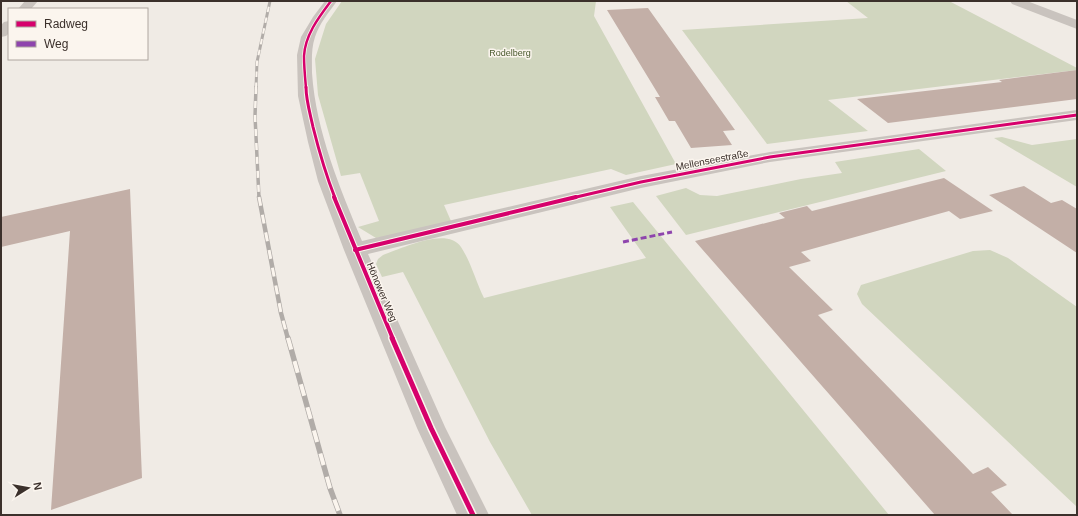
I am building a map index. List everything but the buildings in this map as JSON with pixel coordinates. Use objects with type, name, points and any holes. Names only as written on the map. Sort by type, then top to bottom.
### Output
[{"type":"street","name":"Hönower Weg","points":[[330,1],[308,36],[304,55],[306,96],[328,181],[431,428],[473,515]]},
{"type":"street","points":[[1016,1],[1077,25]]},
{"type":"street","points":[[1,33],[8,25]]},
{"type":"street","name":"Mellenseestraße","points":[[356,250],[432,233],[587,194],[770,157],[1077,115]]},
{"type":"green space","name":"Rodelberg","points":[[342,1],[596,1],[594,16],[676,164],[626,175],[611,169],[444,205],[451,221],[386,237],[376,238],[358,227],[379,221],[360,173],[341,176],[318,95],[315,59],[326,24]]},
{"type":"green space","points":[[846,1],[949,1],[1077,68],[1077,70],[828,100],[868,131],[767,144],[682,30],[868,18]]},
{"type":"green space","points":[[1002,137],[1032,145],[1077,139],[1077,187],[994,138]]},
{"type":"green space","points":[[919,149],[946,171],[686,235],[656,196],[686,188],[700,195],[717,196],[801,179],[842,173],[835,162]]},
{"type":"green space","points":[[633,202],[889,515],[532,515],[490,442],[403,272],[382,277],[376,264],[378,259],[383,255],[412,244],[435,239],[454,241],[465,253],[484,298],[646,258],[610,207]]},
{"type":"green space","points":[[990,250],[1008,258],[1077,307],[1077,507],[862,304],[857,294],[861,285],[973,251]]},
{"type":"railway","points":[[256,88],[257,62],[270,1]]},
{"type":"railway","points":[[256,87],[255,116],[259,198]]},
{"type":"railway","points":[[259,197],[281,313],[288,339]]},
{"type":"railway","points":[[288,338],[330,488],[340,515]]},
{"type":"marked path","points":[[623,242],[672,232]]},
{"type":"cycle path","points":[[331,1],[319,17],[308,37],[304,55],[306,96],[317,142],[328,181],[355,250],[431,428],[473,515]]},
{"type":"cycle path","points":[[355,250],[641,182],[770,157],[1077,115]]}]
